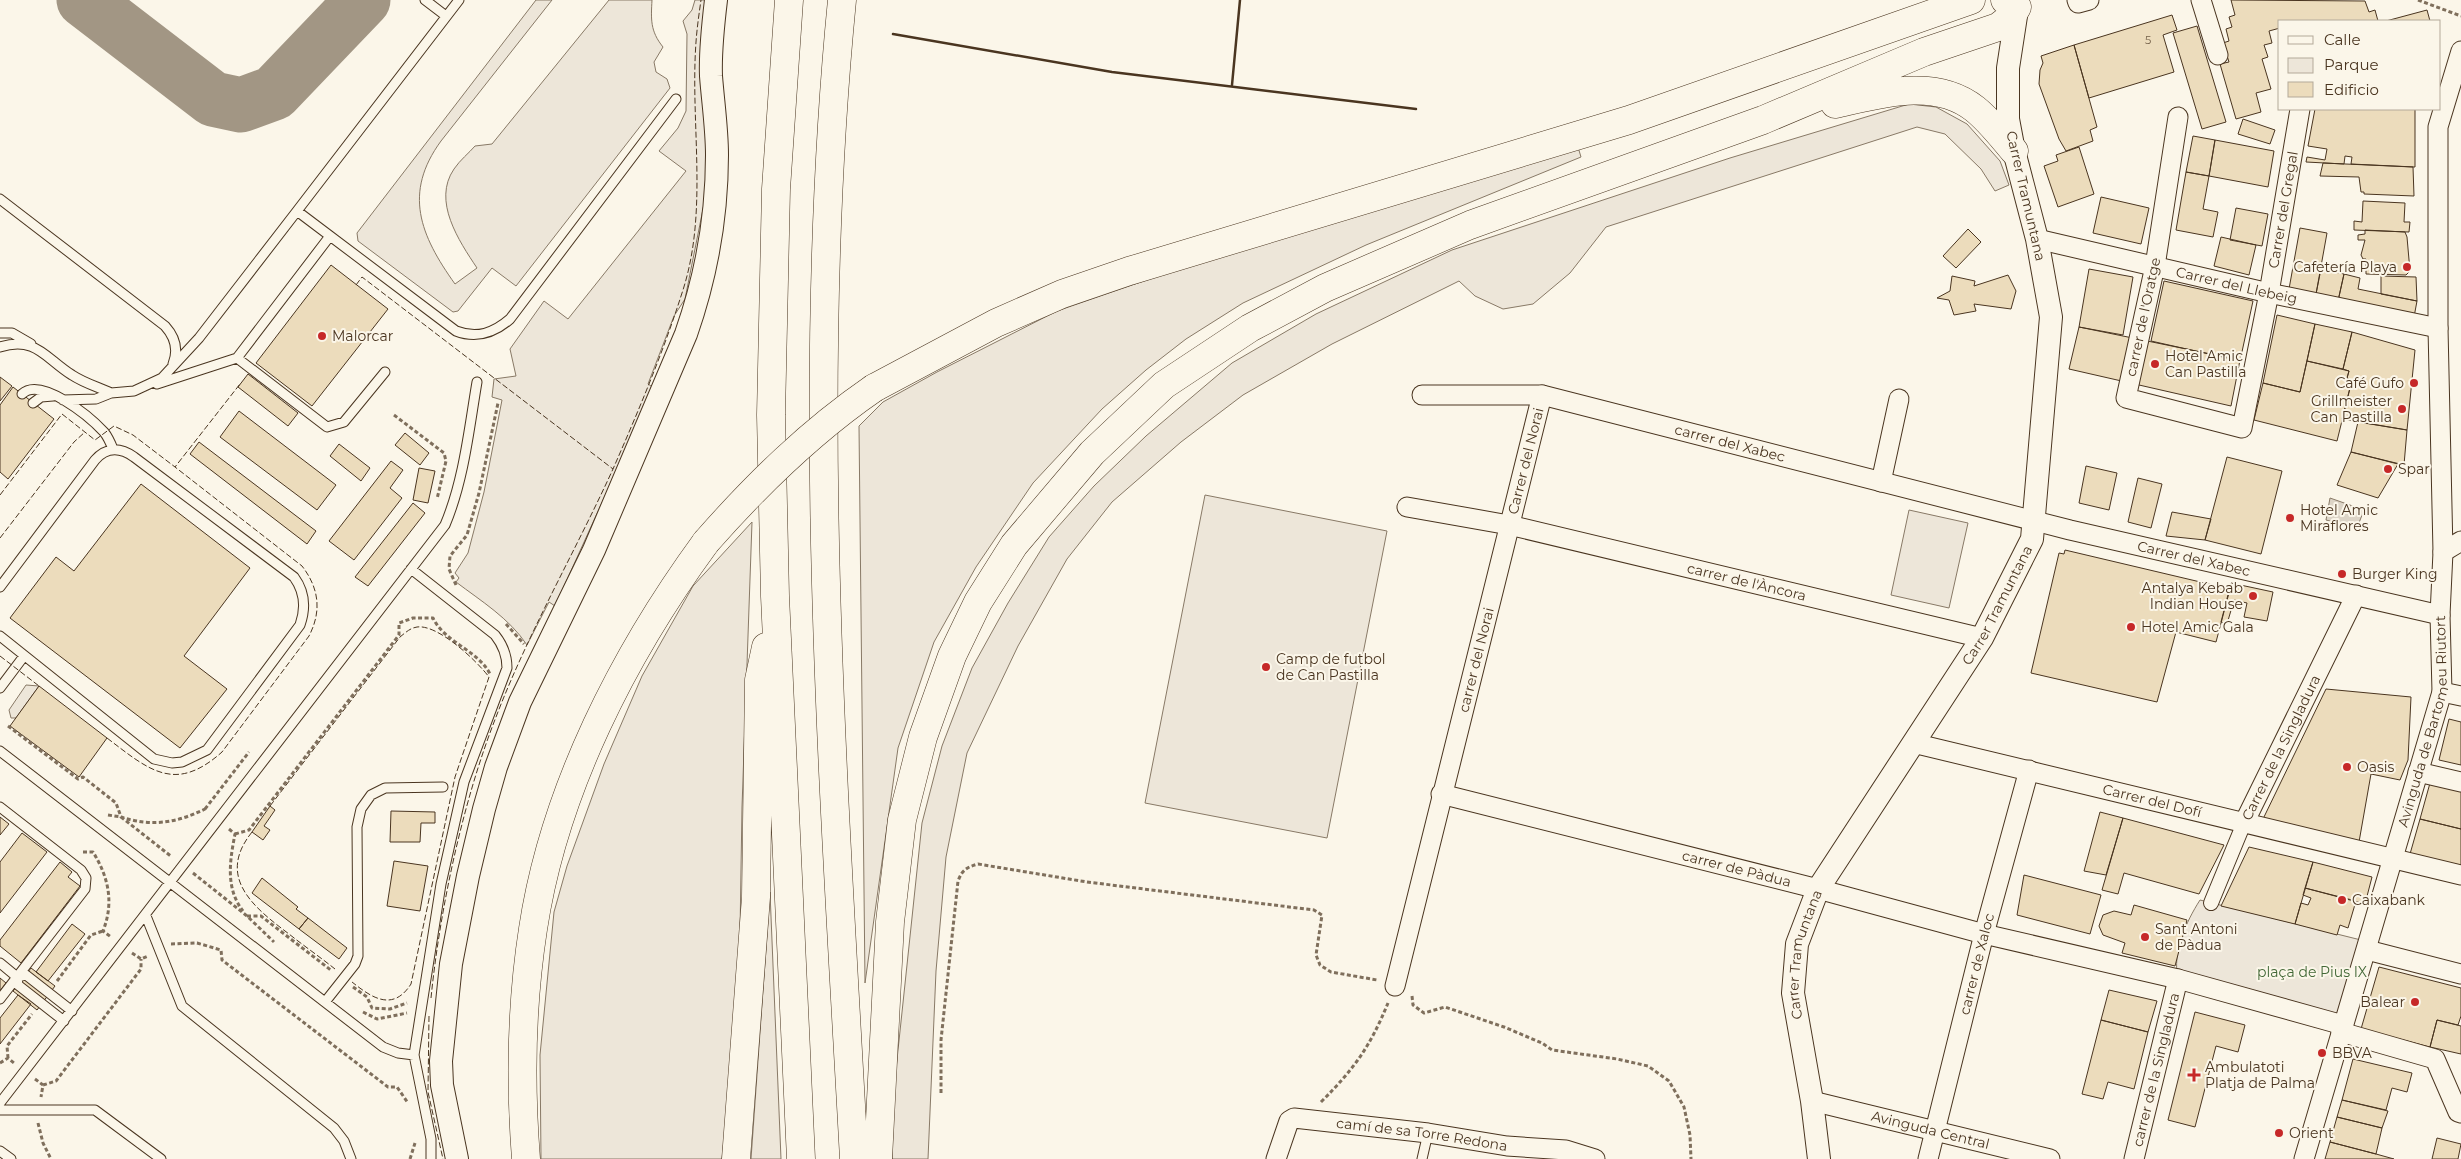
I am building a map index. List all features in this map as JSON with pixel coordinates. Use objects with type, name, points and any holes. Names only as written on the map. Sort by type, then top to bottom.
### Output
[{"type":"highway","points":[[789,0],[776,189],[771,415],[775,596],[801,1159]]},
{"type":"highway","points":[[842,0],[830,155],[823,400],[831,706],[854,1159]]},
{"type":"highway","points":[[1792,63],[1903,10],[1916,0]]},
{"type":"highway","points":[[526,1159],[521,1095],[522,1036],[533,928],[544,877],[583,756],[641,638],[672,589],[706,542],[750,493],[805,440],[874,388],[996,323],[1062,294],[1129,271],[1629,120],[1971,0]]},
{"type":"highway","points":[[878,1159],[890,922],[902,820],[923,737],[952,656],[978,602],[1014,545],[1051,499],[1092,453],[1164,385],[1250,328],[1325,288],[1470,225],[1763,120],[1924,52],[1998,27],[2011,17],[2014,2]]},
{"type":"highway","points":[[1763,120],[1889,92],[1928,91],[1941,93],[1968,104],[1994,127],[2014,151]]},
{"type":"highway","points":[[736,1159],[756,897],[759,680],[775,596]]},
{"type":"street","points":[[457,1159],[442,1085],[441,1061],[451,964],[471,860],[496,767],[520,702],[597,542],[686,334],[695,308],[710,242],[715,202],[717,154],[711,61],[716,0]]},
{"type":"street","points":[[2077,0],[2078,3],[2089,0]]},
{"type":"street","points":[[2201,0],[2218,55]]},
{"type":"street","name":"Carrer Tramuntana","points":[[1818,1159],[1812,1101],[1793,994],[1798,944],[1818,889],[1982,638],[2032,539],[2050,317],[2037,239],[2014,151],[2007,97],[2014,2]]},
{"type":"street","points":[[2444,90],[2461,51]]},
{"type":"street","name":"Avinguda de Bartomeu Riutort","points":[[2441,108],[2444,90]]},
{"type":"street","name":"Carrer del Gregal","points":[[2242,428],[2269,293],[2300,110]]},
{"type":"street","name":"Avinguda de Bartomeu Riutort","points":[[2304,1159],[2442,692],[2440,615],[2443,552],[2438,328],[2438,127],[2441,110]]},
{"type":"street","name":"carrer de l'Oratge","points":[[2178,117],[2155,266],[2126,398],[2242,428]]},
{"type":"street","name":"Carrer del Llebeig","points":[[2037,239],[2269,293],[2438,328]]},
{"type":"street","name":"carrer del Xabec","points":[[1422,395],[1542,396],[2033,521]]},
{"type":"street","name":"Carrer del Norai","points":[[1509,525],[1542,396]]},
{"type":"street","points":[[1881,482],[1899,399]]},
{"type":"street","name":"carrer de l'Àncora","points":[[1407,507],[1509,525],[1982,638]]},
{"type":"street","name":"Carrer del Xabec","points":[[2033,521],[2356,596]]},
{"type":"street","name":"carrer del Norai","points":[[1395,986],[1509,525]]},
{"type":"street","points":[[2443,552],[2461,541]]},
{"type":"street","points":[[2356,596],[2440,615]]},
{"type":"street","name":"Carrer de la Singladura","points":[[2211,903],[2244,823],[2356,596]]},
{"type":"street","points":[[2442,692],[2461,696]]},
{"type":"street","name":"Carrer del Dofí","points":[[1913,742],[2392,860],[2461,875]]},
{"type":"street","name":"carrer de Xaloc","points":[[1928,1159],[1984,934],[2029,770]]},
{"type":"street","points":[[2418,772],[2461,782]]},
{"type":"street","name":"carrer de Pàdua","points":[[1441,794],[1818,889],[1984,934],[2178,979]]},
{"type":"street","points":[[2366,950],[2461,974]]},
{"type":"street","points":[[2178,979],[2342,1028],[2435,1060],[2458,1112],[2461,1113]]},
{"type":"street","name":"carrer de la Singladura","points":[[2134,1159],[2178,979]]},
{"type":"street","name":"Avinguda Central","points":[[1812,1101],[2050,1159]]},
{"type":"street","points":[[1276,1159],[1289,1122],[1294,1118],[1307,1118]]},
{"type":"street","name":"camí de sa Torre Redona","points":[[1307,1118],[1428,1133],[1507,1146],[1566,1150],[1595,1159]]},
{"type":"lane","points":[[425,0],[446,16]]},
{"type":"lane","points":[[143,389],[162,378],[199,338],[459,0]]},
{"type":"lane","points":[[297,211],[450,327],[469,335],[490,332],[510,319],[676,99]]},
{"type":"lane","points":[[0,199],[165,326],[174,340],[176,349],[173,364]]},
{"type":"lane","points":[[33,403],[41,397],[96,399],[111,393],[143,389],[237,358],[330,236]]},
{"type":"lane","points":[[0,333],[12,333],[33,346],[70,374],[111,393]]},
{"type":"lane","points":[[0,347],[22,343],[33,346]]},
{"type":"lane","points":[[237,358],[327,427],[344,422],[385,372]]},
{"type":"lane","points":[[0,1103],[146,916],[445,525],[453,506],[466,447],[477,382]]},
{"type":"lane","points":[[22,394],[36,389],[60,398],[105,433],[113,449]]},
{"type":"lane","points":[[0,587],[94,460],[100,454],[113,449],[126,452],[134,457],[294,577],[299,584],[304,604],[300,625],[207,750],[182,762],[172,763],[154,759],[0,636]]},
{"type":"lane","points":[[411,569],[495,635],[501,642],[507,660],[507,668],[464,782],[440,893],[420,1009],[414,1055],[431,1139],[432,1159]]},
{"type":"lane","points":[[0,688],[24,656]]},
{"type":"lane","points":[[0,751],[172,882],[383,1047],[398,1053],[414,1055]]},
{"type":"lane","points":[[325,1002],[355,964],[358,956],[357,827],[361,808],[371,795],[385,788],[443,787]]},
{"type":"lane","points":[[0,807],[81,870],[86,878],[85,889],[0,999]]},
{"type":"lane","points":[[146,916],[182,1006],[334,1128],[344,1141],[351,1159]]},
{"type":"lane","points":[[0,963],[17,977],[18,985],[64,1021]]},
{"type":"lane","points":[[17,977],[26,975],[72,1011]]},
{"type":"lane","points":[[0,1110],[95,1110],[161,1159]]},
{"type":"lane","points":[[1422,1159],[1428,1133]]},
{"type":"lane","points":[[0,1151],[11,1159]]},
{"type":"path","points":[[2418,0],[2461,16]]},
{"type":"path","points":[[457,586],[449,569],[450,556],[467,535],[479,493],[498,403]]},
{"type":"path","points":[[394,415],[444,454],[446,461],[435,504]]},
{"type":"path","points":[[235,834],[249,830],[399,635],[399,623],[413,618],[433,618],[438,630],[484,664],[491,676],[491,681]]},
{"type":"path","points":[[504,622],[524,644]]},
{"type":"path","points":[[8,726],[78,779],[83,777],[116,803],[121,816],[247,916],[275,944]]},
{"type":"path","points":[[101,810],[109,816],[121,816],[138,822],[159,824],[175,821],[205,809],[253,747]]},
{"type":"path","points":[[205,809],[235,834]]},
{"type":"path","points":[[235,834],[230,859],[231,880],[237,900],[247,916]]},
{"type":"path","points":[[82,852],[93,852],[107,882],[110,909],[103,932],[141,959]]},
{"type":"path","points":[[941,1093],[941,1040],[958,881],[962,871],[978,864],[1087,882],[1314,910],[1322,916],[1316,955],[1320,965],[1331,972],[1386,982],[1395,986],[1410,986],[1413,1005],[1424,1012],[1445,1007],[1504,1027],[1542,1043],[1552,1050],[1617,1059],[1648,1066],[1669,1081],[1684,1107],[1690,1134],[1691,1159]]},
{"type":"path","points":[[247,916],[260,916],[367,997],[372,1008],[385,1010],[400,1007],[413,996]]},
{"type":"path","points":[[141,959],[172,944],[188,942],[205,944],[221,950],[222,960],[388,1087],[397,1087],[411,1110]]},
{"type":"path","points":[[43,1085],[56,1081],[141,969],[141,959]]},
{"type":"path","points":[[1307,1118],[1345,1078],[1370,1044],[1395,986]]},
{"type":"path","points":[[335,990],[356,1008],[377,1019],[400,1016],[420,1009]]},
{"type":"path","points":[[410,1159],[415,1136]]},
{"type":"green space","points":[[536,0],[552,0],[441,141],[429,160],[422,178],[421,214],[425,231],[443,266],[455,284],[477,268],[450,220],[446,194],[448,181],[454,169],[475,146],[492,144],[609,0],[652,0],[652,25],[663,47],[654,62],[656,72],[667,79],[670,88],[516,286],[492,268],[458,311],[453,312],[358,241],[357,233]]},
{"type":"green space","points":[[695,0],[706,0],[707,167],[704,204],[685,299],[674,316],[648,384],[654,388],[555,606],[549,602],[527,645],[503,618],[456,582],[459,578],[455,573],[468,553],[484,492],[502,400],[492,397],[494,379],[516,376],[510,349],[544,301],[568,319],[686,171],[659,151],[678,128],[686,111],[687,34],[683,21],[692,10]]},
{"type":"green space","points":[[1909,104],[1936,107],[1967,124],[2000,161],[2009,185],[1995,191],[1981,169],[1945,134],[1917,127],[1606,227],[1570,273],[1533,304],[1503,309],[1475,296],[1459,281],[1332,344],[1243,395],[1181,442],[1112,502],[1067,559],[1018,646],[967,753],[946,857],[936,971],[928,1159],[892,1159],[894,1088],[922,823],[942,746],[972,668],[1008,603],[1049,537],[1094,486],[1146,436],[1232,363],[1316,314],[1452,250],[1730,158]]},
{"type":"green space","points":[[1578,147],[1581,157],[1366,245],[1243,303],[1186,339],[1146,370],[1102,409],[1033,483],[976,567],[934,642],[898,748],[865,983],[859,426],[883,402],[937,372],[1057,311],[1190,265]]},
{"type":"green space","name":"Camp de futbol de Can Pastilla","points":[[1205,495],[1387,531],[1327,838],[1145,803]]},
{"type":"green space","points":[[1909,510],[1968,523],[1949,608],[1891,595]]},
{"type":"green space","points":[[752,522],[742,807],[739,996],[722,1159],[541,1159],[540,1055],[554,912],[567,866],[604,764],[642,676],[693,586]]},
{"type":"green space","points":[[26,685],[39,686],[16,718],[11,718],[9,710]]},
{"type":"green space","points":[[770,892],[781,1159],[751,1159]]},
{"type":"green space","name":"plaça de Pius IX","points":[[2200,900],[2369,942],[2343,1025],[2178,979],[2177,958],[2179,948],[2185,928]]},
{"type":"shaded area","points":[[2330,498],[2364,510],[2357,528],[2326,520]]},
{"type":"building","points":[[2231,0],[2365,1],[2369,12],[2375,10],[2378,20],[2278,20],[2278,29],[2269,31],[2272,43],[2264,45],[2268,57],[2262,59],[2271,89],[2256,93],[2261,112],[2236,119],[2220,64],[2229,62],[2223,43],[2229,41],[2226,29],[2232,27],[2229,17],[2235,15]]},
{"type":"building","points":[[2427,10],[2430,20],[2390,20]]},
{"type":"building","points":[[2172,15],[2177,30],[2163,35],[2174,72],[2089,98],[2074,45]]},
{"type":"building","points":[[2197,26],[2226,122],[2202,129],[2173,33]]},
{"type":"building","points":[[2074,45],[2097,127],[2090,130],[2093,141],[2066,151],[2059,139],[2039,84],[2040,70],[2043,63],[2041,56]]},
{"type":"building","points":[[2315,110],[2415,110],[2415,167],[2351,164],[2352,157],[2345,156],[2344,164],[2306,162],[2307,157],[2325,160],[2327,149],[2308,146]]},
{"type":"building","points":[[2243,119],[2275,130],[2270,144],[2238,134]]},
{"type":"building","points":[[2193,136],[2215,140],[2209,176],[2186,172]]},
{"type":"building","points":[[2215,140],[2274,151],[2268,187],[2209,176]]},
{"type":"building","points":[[2079,147],[2094,194],[2058,207],[2044,166],[2058,161],[2056,155]]},
{"type":"building","points":[[2323,163],[2413,167],[2414,196],[2364,194],[2364,192],[2361,192],[2359,177],[2320,176]]},
{"type":"building","points":[[2186,172],[2209,176],[2203,209],[2218,212],[2213,237],[2176,230]]},
{"type":"building","points":[[2101,197],[2149,208],[2141,244],[2093,233]]},
{"type":"building","points":[[2363,201],[2405,203],[2404,222],[2410,222],[2409,232],[2354,230],[2354,221],[2362,222]]},
{"type":"building","points":[[2236,208],[2268,214],[2262,246],[2230,240]]},
{"type":"building","points":[[2300,228],[2327,233],[2316,294],[2289,289]]},
{"type":"building","points":[[1968,229],[1981,242],[1956,268],[1943,256]]},
{"type":"building","points":[[2365,230],[2405,232],[2410,271],[2406,275],[2366,274],[2366,259],[2363,259],[2361,255],[2365,240],[2358,240],[2358,235],[2365,234]]},
{"type":"building","points":[[2221,237],[2256,245],[2249,275],[2214,266]]},
{"type":"building","name":"Malorcar","points":[[331,265],[388,309],[312,406],[256,363]]},
{"type":"building","points":[[2089,269],[2133,277],[2123,335],[2079,327]]},
{"type":"building","points":[[2321,269],[2344,274],[2338,301],[2316,294]]},
{"type":"building","points":[[2344,274],[2360,278],[2358,289],[2417,301],[2414,317],[2338,301]]},
{"type":"building","points":[[2008,275],[2016,291],[2011,309],[1974,304],[1976,311],[1954,315],[1949,300],[1937,298],[1950,291],[1952,276],[1975,281],[1974,286]]},
{"type":"building","points":[[2381,276],[2416,277],[2417,301],[2381,294]]},
{"type":"building","points":[[2164,281],[2253,301],[2240,361],[2151,341]]},
{"type":"building","points":[[2277,315],[2315,324],[2300,392],[2263,383]]},
{"type":"building","points":[[2315,324],[2352,332],[2343,369],[2307,361]]},
{"type":"building","name":"Hotel Amic Can Pastilla","points":[[2079,327],[2240,360],[2231,406],[2069,369]]},
{"type":"building","points":[[2352,332],[2415,350],[2407,430],[2342,419],[2352,380],[2347,378],[2349,371],[2343,369]]},
{"type":"building","points":[[2307,361],[2349,371],[2347,378],[2352,380],[2337,441],[2254,420],[2263,383],[2300,392]]},
{"type":"building","points":[[248,374],[298,413],[288,426],[238,387]]},
{"type":"building","points":[[0,377],[12,386],[0,401]]},
{"type":"building","points":[[13,387],[54,419],[8,479],[0,472],[0,405]]},
{"type":"building","points":[[239,411],[336,485],[317,510],[220,437]]},
{"type":"building","points":[[2358,422],[2407,430],[2404,465],[2351,452]]},
{"type":"building","points":[[405,433],[429,453],[420,465],[395,445]]},
{"type":"building","points":[[199,442],[316,531],[307,544],[190,454]]},
{"type":"building","points":[[339,444],[370,468],[361,481],[330,456]]},
{"type":"building","points":[[2351,452],[2398,464],[2378,498],[2337,485]]},
{"type":"building","points":[[2227,457],[2282,471],[2261,554],[2205,540]]},
{"type":"building","points":[[391,461],[403,470],[390,488],[402,498],[354,560],[329,541]]},
{"type":"building","points":[[2086,466],[2117,473],[2109,510],[2079,503]]},
{"type":"building","points":[[419,468],[435,471],[428,503],[413,500]]},
{"type":"building","points":[[2138,478],[2162,484],[2151,528],[2128,522]]},
{"type":"building","points":[[141,484],[250,568],[184,656],[227,689],[180,748],[10,618],[56,557],[74,571]]},
{"type":"building","points":[[413,503],[425,513],[368,586],[355,577]]},
{"type":"building","points":[[2172,512],[2211,519],[2205,540],[2166,536]]},
{"type":"building","name":"Hotel Amic Gala","points":[[2065,550],[2230,589],[2216,642],[2176,632],[2157,702],[2031,673],[2059,553],[2064,554]]},
{"type":"building","points":[[2231,583],[2273,592],[2267,621],[2244,617],[2247,603],[2234,600],[2227,624],[2221,622]]},
{"type":"building","points":[[39,686],[107,738],[79,777],[10,726]]},
{"type":"building","name":"Oasis","points":[[2326,689],[2411,697],[2408,760],[2400,780],[2371,774],[2359,842],[2263,819]]},
{"type":"building","points":[[2449,719],[2461,722],[2461,765],[2439,760]]},
{"type":"building","points":[[2430,783],[2461,790],[2461,829],[2420,819]]},
{"type":"building","points":[[270,806],[275,810],[264,826],[270,830],[263,840],[252,832]]},
{"type":"building","points":[[391,811],[435,812],[435,823],[421,823],[420,842],[390,842]]},
{"type":"building","points":[[2100,812],[2123,818],[2106,875],[2084,871]]},
{"type":"building","points":[[0,817],[9,824],[0,835]]},
{"type":"building","points":[[2123,818],[2224,845],[2199,894],[2124,873],[2118,894],[2102,890]]},
{"type":"building","points":[[2420,819],[2461,829],[2461,866],[2410,854]]},
{"type":"building","points":[[22,833],[47,852],[0,913],[0,862]]},
{"type":"building","points":[[2249,847],[2313,862],[2295,924],[2221,906]]},
{"type":"building","points":[[394,861],[428,866],[420,911],[387,906]]},
{"type":"building","points":[[60,862],[72,872],[68,877],[80,886],[21,963],[0,946],[0,940]]},
{"type":"building","points":[[2313,862],[2372,877],[2365,904],[2305,888]]},
{"type":"building","points":[[2024,875],[2101,895],[2090,934],[2017,915]]},
{"type":"building","points":[[262,878],[298,907],[296,909],[308,918],[299,929],[252,893]]},
{"type":"building","points":[[2305,888],[2356,901],[2348,928],[2340,925],[2337,935],[2295,924],[2301,903],[2308,905],[2311,898],[2303,895]]},
{"type":"building","name":"Sant Antoni de Pàdua","points":[[2134,905],[2187,920],[2175,966],[2122,953],[2125,943],[2103,935],[2099,926],[2103,915],[2114,911],[2131,915]]},
{"type":"building","points":[[308,918],[347,948],[339,959],[299,929]]},
{"type":"building","points":[[72,924],[85,934],[48,981],[36,972]]},
{"type":"building","name":"Balear","points":[[2379,967],[2461,988],[2461,1016],[2458,1025],[2437,1020],[2430,1047],[2361,1029]]},
{"type":"building","points":[[31,968],[55,986],[37,1010],[13,991]]},
{"type":"building","points":[[0,978],[6,983],[0,991]]},
{"type":"building","points":[[2109,990],[2157,1001],[2148,1032],[2101,1020]]},
{"type":"building","points":[[18,995],[31,1004],[0,1044],[0,1018]]},
{"type":"building","name":"Ambulatoti Platja de Palma","points":[[2195,1012],[2245,1025],[2238,1052],[2216,1046],[2195,1127],[2168,1120]]},
{"type":"building","points":[[2101,1020],[2148,1032],[2134,1089],[2108,1082],[2103,1099],[2082,1094]]},
{"type":"building","points":[[2437,1020],[2461,1026],[2461,1054],[2430,1047]]},
{"type":"building","points":[[2353,1059],[2412,1073],[2407,1092],[2392,1088],[2386,1110],[2342,1100]]},
{"type":"building","points":[[2342,1100],[2388,1111],[2382,1128],[2337,1117]]},
{"type":"building","points":[[2337,1117],[2382,1128],[2376,1154],[2330,1142]]},
{"type":"building","points":[[2437,1138],[2461,1144],[2458,1159],[2432,1159]]},
{"type":"building","points":[[2330,1142],[2376,1154],[2394,1159],[2325,1159]]},
{"type":"taxiway","points":[[84,0],[213,99],[241,105],[274,93],[363,0]]},
{"type":"fence","points":[[431,998],[440,928],[454,855],[484,750],[523,654],[613,469],[641,404],[682,293],[695,231],[697,200],[695,73],[696,37],[701,0]]},
{"type":"fence","points":[[356,285],[362,277],[613,469]]},
{"type":"fence","points":[[0,495],[62,414],[95,440],[114,426],[133,435],[175,467],[240,384]]},
{"type":"fence","points":[[0,538],[74,442],[85,432]]},
{"type":"fence","points":[[107,738],[136,760],[149,768],[163,773],[190,772],[205,765],[222,752],[309,636],[316,618],[317,600],[315,591],[308,574],[302,566],[175,467]]},
{"type":"fence","points":[[270,806],[400,637],[410,630],[417,627],[426,628],[446,637],[476,662],[489,677],[455,777],[411,984],[397,998],[382,1000],[367,993],[352,982]]},
{"type":"fence","points":[[0,656],[39,686]]},
{"type":"fence","points":[[252,832],[242,848],[238,863],[238,877],[244,890],[263,913],[335,969]]},
{"type":"fence","points":[[429,1016],[428,1092],[443,1159]]},
{"type":"wall","points":[[1232,85],[1240,0]]},
{"type":"wall","points":[[893,34],[1112,72],[1416,109]]},
{"type":"place","name":"Cafetería Playa","points":[[2407,267]]},
{"type":"place","name":"Malorcar","points":[[322,336]]},
{"type":"place","name":"Hotel Amic Can Pastilla","points":[[2155,364]]},
{"type":"place","name":"Café Gufo","points":[[2414,383]]},
{"type":"place","name":"Grillmeister Can Pastilla","points":[[2402,409]]},
{"type":"place","name":"Spar","points":[[2388,469]]},
{"type":"place","name":"Hotel Amic Miraflores","points":[[2290,518]]},
{"type":"place","name":"Burger King","points":[[2342,574]]},
{"type":"place","name":"Antalya Kebab Indian House","points":[[2253,596]]},
{"type":"place","name":"Hotel Amic Gala","points":[[2131,627]]},
{"type":"place","name":"Camp de futbol de Can Pastilla","points":[[1266,667]]},
{"type":"place","name":"Oasis","points":[[2347,767]]},
{"type":"place","name":"Caixabank","points":[[2342,900]]},
{"type":"place","name":"Sant Antoni de Pàdua","points":[[2145,937]]},
{"type":"place","name":"Balear","points":[[2415,1002]]},
{"type":"place","name":"BBVA","points":[[2322,1053]]},
{"type":"place","name":"Ambulatoti Platja de Palma","points":[[2194,1075]]},
{"type":"place","name":"Orient","points":[[2279,1133]]}]
